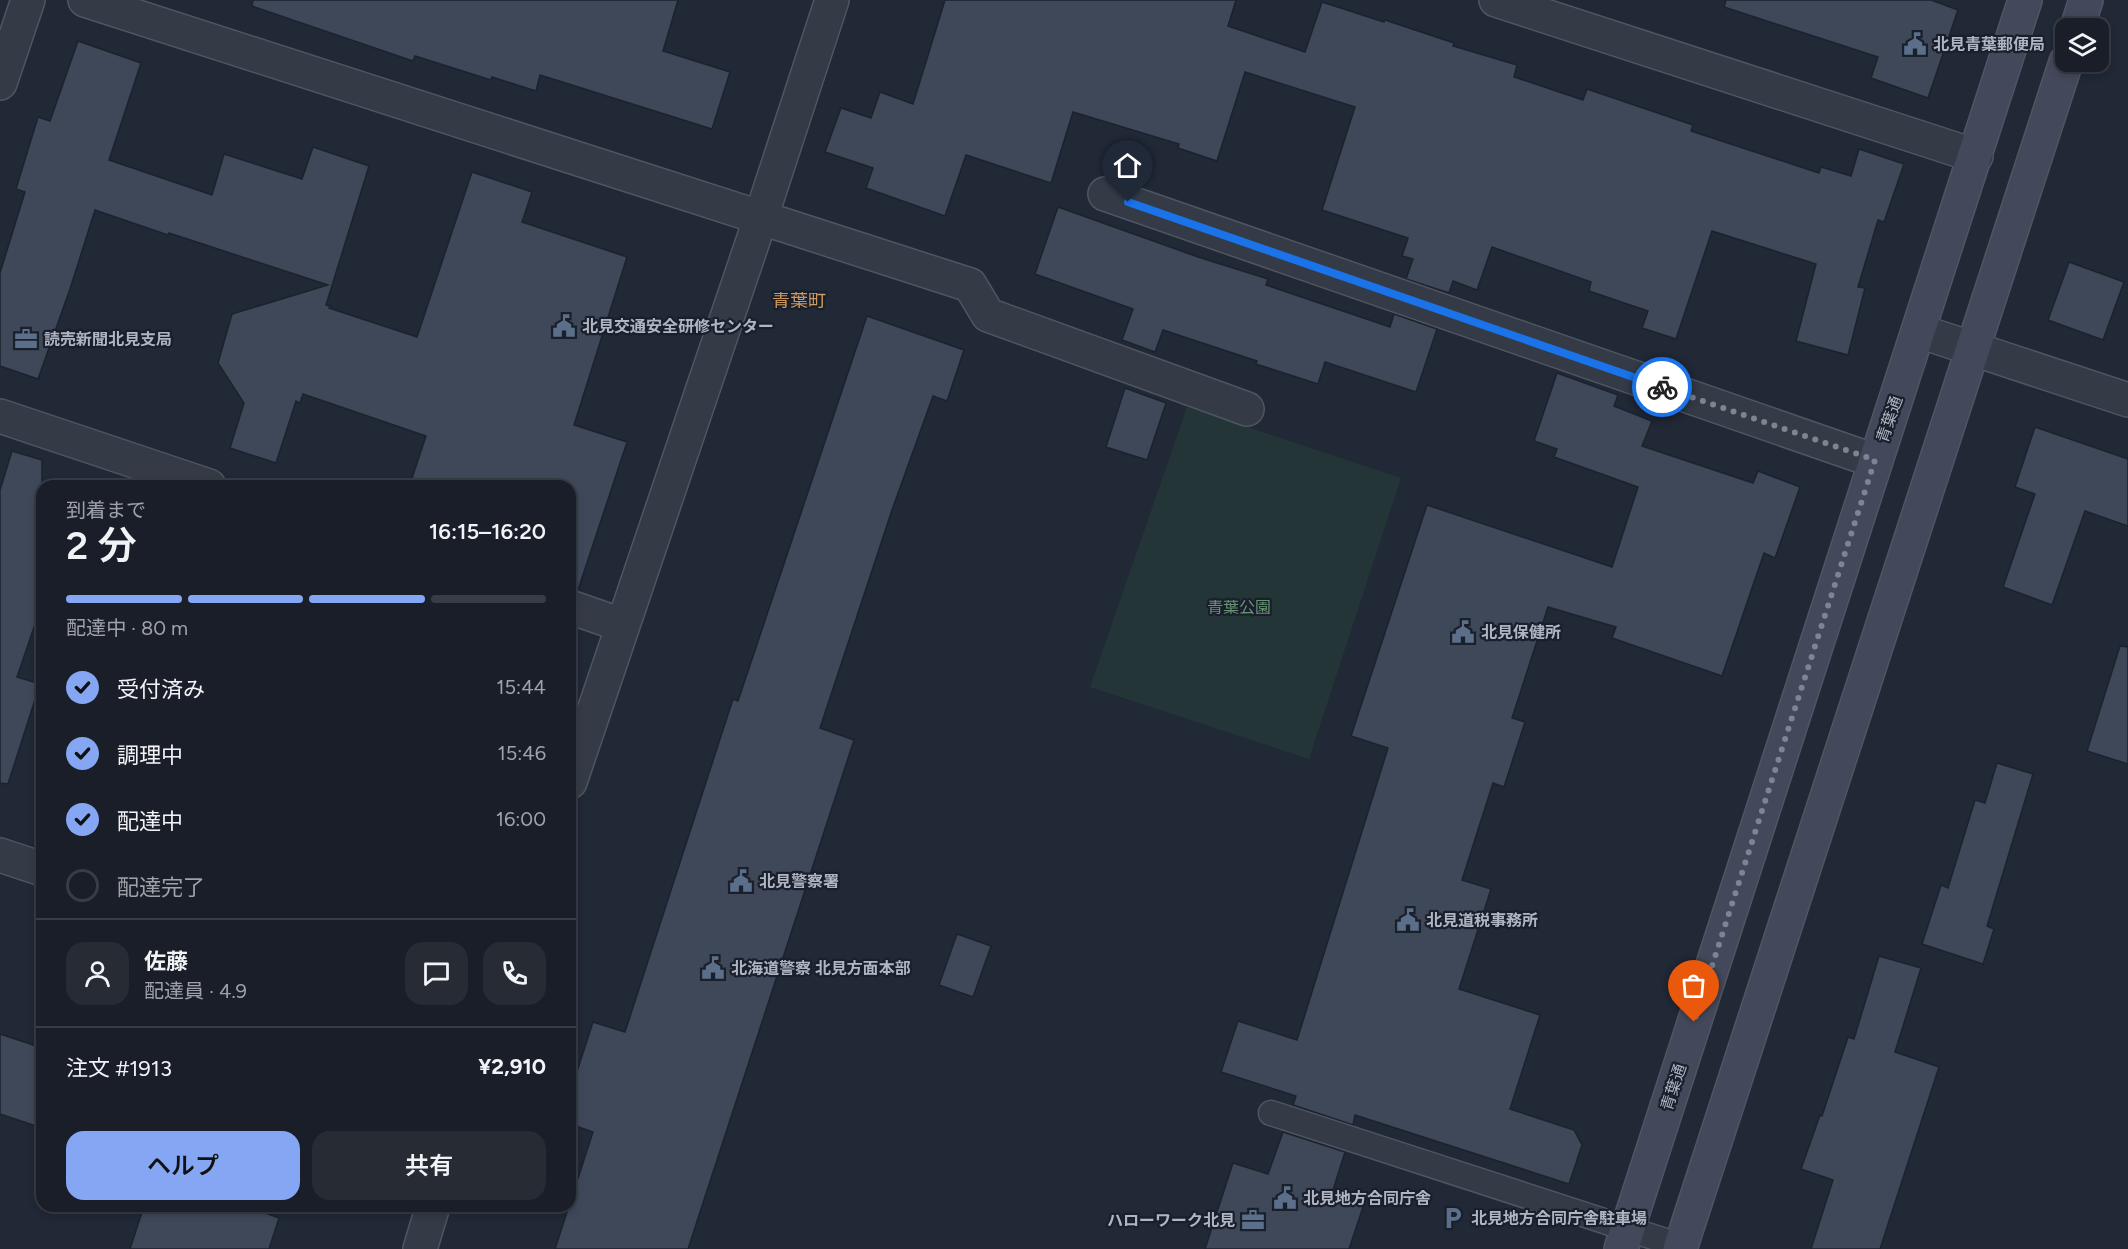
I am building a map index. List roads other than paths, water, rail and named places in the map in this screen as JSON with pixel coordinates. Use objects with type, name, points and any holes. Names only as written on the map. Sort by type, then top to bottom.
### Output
[{"type":"street","points":[[3,65],[28,0]]},
{"type":"street","points":[[85,0],[970,285],[988,315],[1246,409]]},
{"type":"street","points":[[576,764],[832,0]]},
{"type":"street","points":[[1496,0],[1976,156]]},
{"type":"street","name":"青葉通","points":[[1624,1239],[2025,0]]},
{"type":"street","points":[[2080,18],[2086,0]]},
{"type":"street","points":[[1680,1248],[2063,72]]},
{"type":"street","points":[[1106,194],[1875,460]]},
{"type":"street","points":[[1919,331],[2128,400]]},
{"type":"street","points":[[0,416],[191,480]]},
{"type":"street","points":[[576,609],[622,625]]},
{"type":"street","points":[[0,855],[36,867]]},
{"type":"street","points":[[420,1249],[432,1212]]},
{"type":"lane","points":[[1271,1113],[1624,1239],[1680,1248]]},
{"type":"place","name":"北見青葉郵便局","points":[[1915,44]]},
{"type":"place","name":"北見交通安全研修センター","points":[[564,326]]},
{"type":"place","name":"読売新聞北見支局","points":[[26,339]]},
{"type":"place","name":"北見保健所","points":[[1463,632]]},
{"type":"place","name":"北見警察署","points":[[741,881]]},
{"type":"place","name":"北見道税事務所","points":[[1408,920]]},
{"type":"place","name":"北海道警察 北見方面本部","points":[[713,968]]},
{"type":"place","name":"北見地方合同庁舎","points":[[1285,1198]]},
{"type":"place","name":"北見地方合同庁舎駐車場","points":[[1453,1218]]},
{"type":"place","name":"ハローワーク北見","points":[[1253,1220]]},
{"type":"district","name":"青葉町","points":[[799,301]]},
{"type":"park label","name":"青葉公園","points":[[1239,607]]}]
